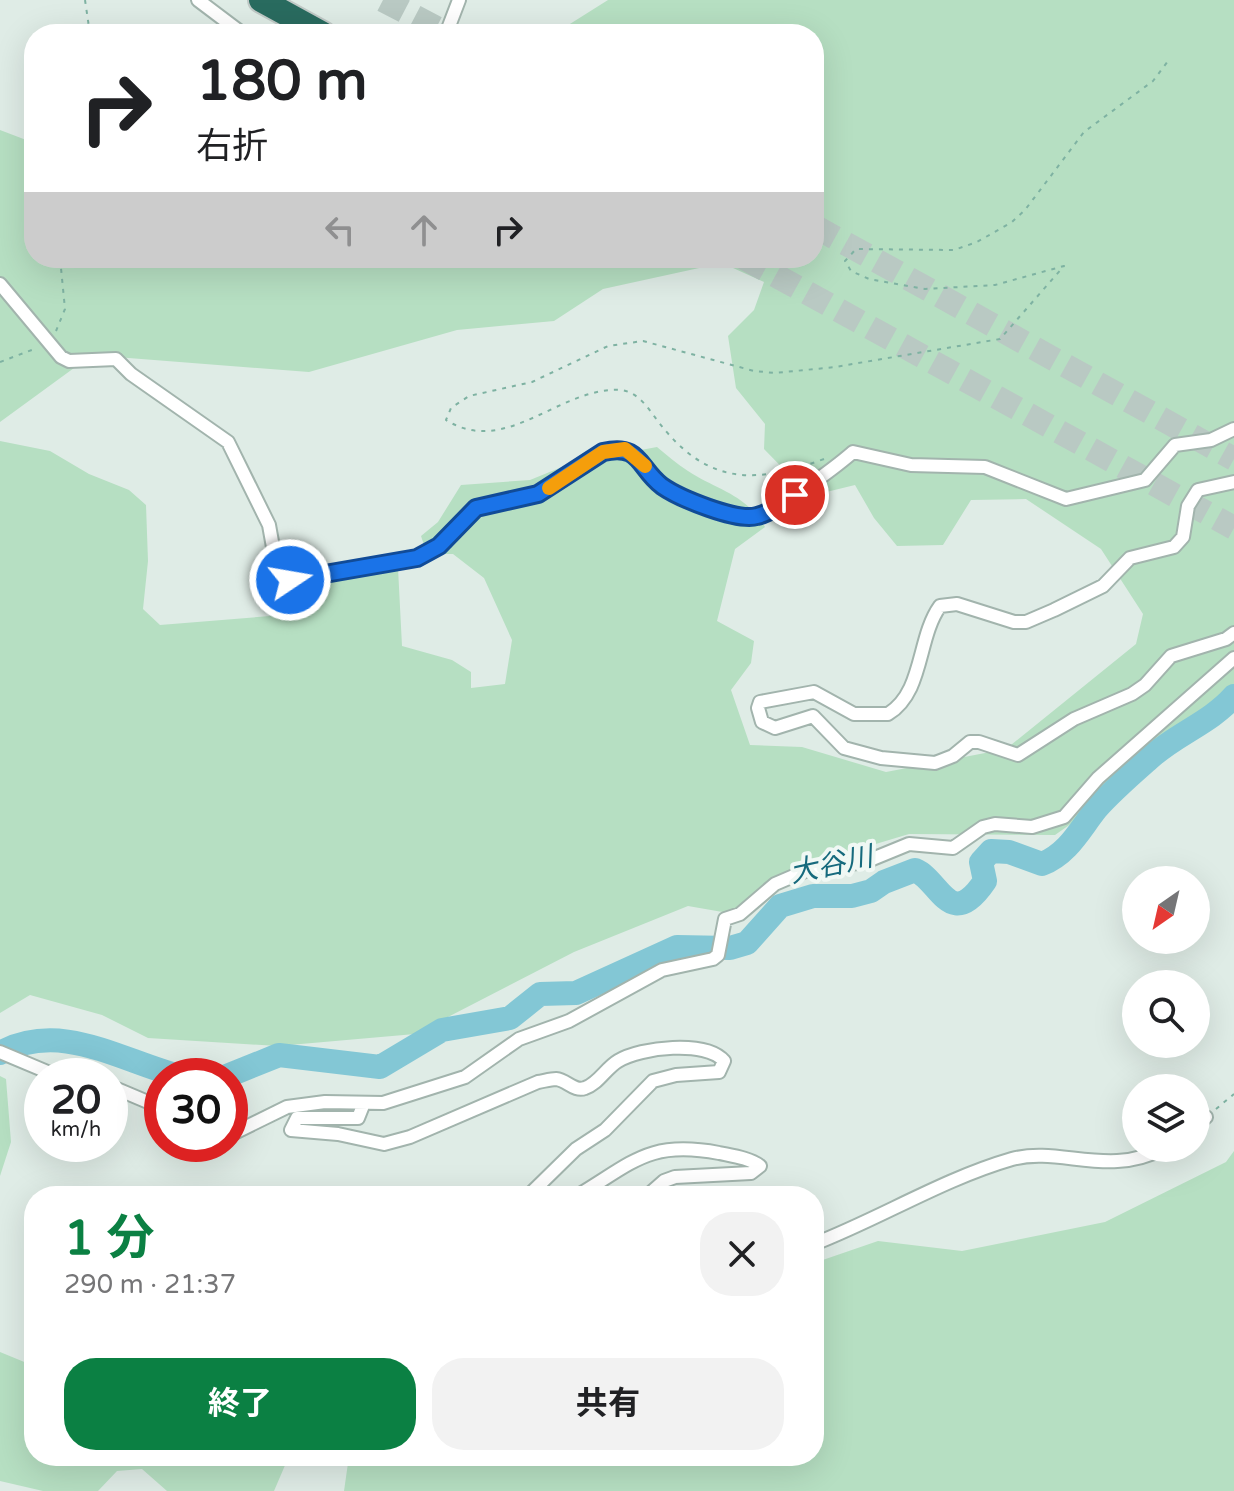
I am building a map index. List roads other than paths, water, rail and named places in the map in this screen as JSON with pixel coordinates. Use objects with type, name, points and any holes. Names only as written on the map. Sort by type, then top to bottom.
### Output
[{"type":"highway","points":[[261,0],[305,24]]},
{"type":"street","points":[[198,0],[230,24]]},
{"type":"street","points":[[450,24],[459,0]]},
{"type":"street","points":[[0,284],[29,315],[49,347],[69,361],[116,359],[131,374],[228,442],[269,525],[274,567],[284,579],[392,565],[417,558],[439,546],[476,508],[538,494],[603,452],[615,449],[635,455],[655,480],[681,496],[726,513],[755,517],[784,504],[853,452],[911,465],[985,467],[1066,499],[1145,480],[1175,445],[1211,440],[1234,429]]},
{"type":"street","points":[[1234,482],[1198,490],[1188,506],[1183,537],[1174,547],[1130,558],[1103,586],[1026,622],[1004,621],[957,604],[940,606],[927,624],[905,700],[888,714],[854,714],[814,692],[760,702],[758,708],[762,722],[775,728],[813,716],[844,748],[881,758],[935,763],[953,756],[970,742],[1018,755],[1074,719],[1132,694],[1145,685],[1171,656],[1234,633]]},
{"type":"street","points":[[248,1126],[287,1107],[325,1102],[383,1103],[465,1077],[519,1039],[569,1021],[662,970],[713,959],[718,955],[725,919],[740,914],[759,894],[810,869],[865,862],[909,844],[953,848],[983,827],[995,824],[1032,827],[1055,822],[1064,817],[1098,778],[1234,658]]},
{"type":"street","points":[[364,1103],[358,1118],[297,1118],[291,1130],[338,1134],[384,1144],[410,1137],[538,1082],[555,1079],[582,1089],[619,1060],[636,1053],[657,1049],[699,1050],[712,1052],[724,1061],[719,1072],[676,1075],[653,1081],[605,1130],[576,1149],[538,1186]]},
{"type":"street","points":[[0,1052],[24,1062]]},
{"type":"street","points":[[594,1186],[646,1155],[666,1148],[719,1153],[760,1166],[751,1173],[675,1177],[658,1186]]},
{"type":"street","points":[[824,1239],[908,1201],[1014,1159],[1122,1160]]},
{"type":"waterway","name":"大谷川","points":[[248,1068],[279,1055],[380,1067],[442,1030],[510,1018],[540,994],[576,993],[677,947],[730,948],[747,943],[780,906],[813,896],[852,896],[871,891],[884,882],[915,870],[924,875],[946,899],[963,903],[985,881],[981,862],[991,851],[1009,852],[1042,864],[1060,854],[1097,808],[1130,775],[1161,749],[1215,714],[1234,696]]},
{"type":"waterway","name":"大谷川","points":[[0,1053],[22,1044],[45,1040],[90,1046],[144,1064]]},
{"type":"tunnel","points":[[383,0],[429,24]]},
{"type":"tunnel","points":[[824,232],[1234,459]]},
{"type":"tunnel","points":[[762,268],[1234,528]]}]
